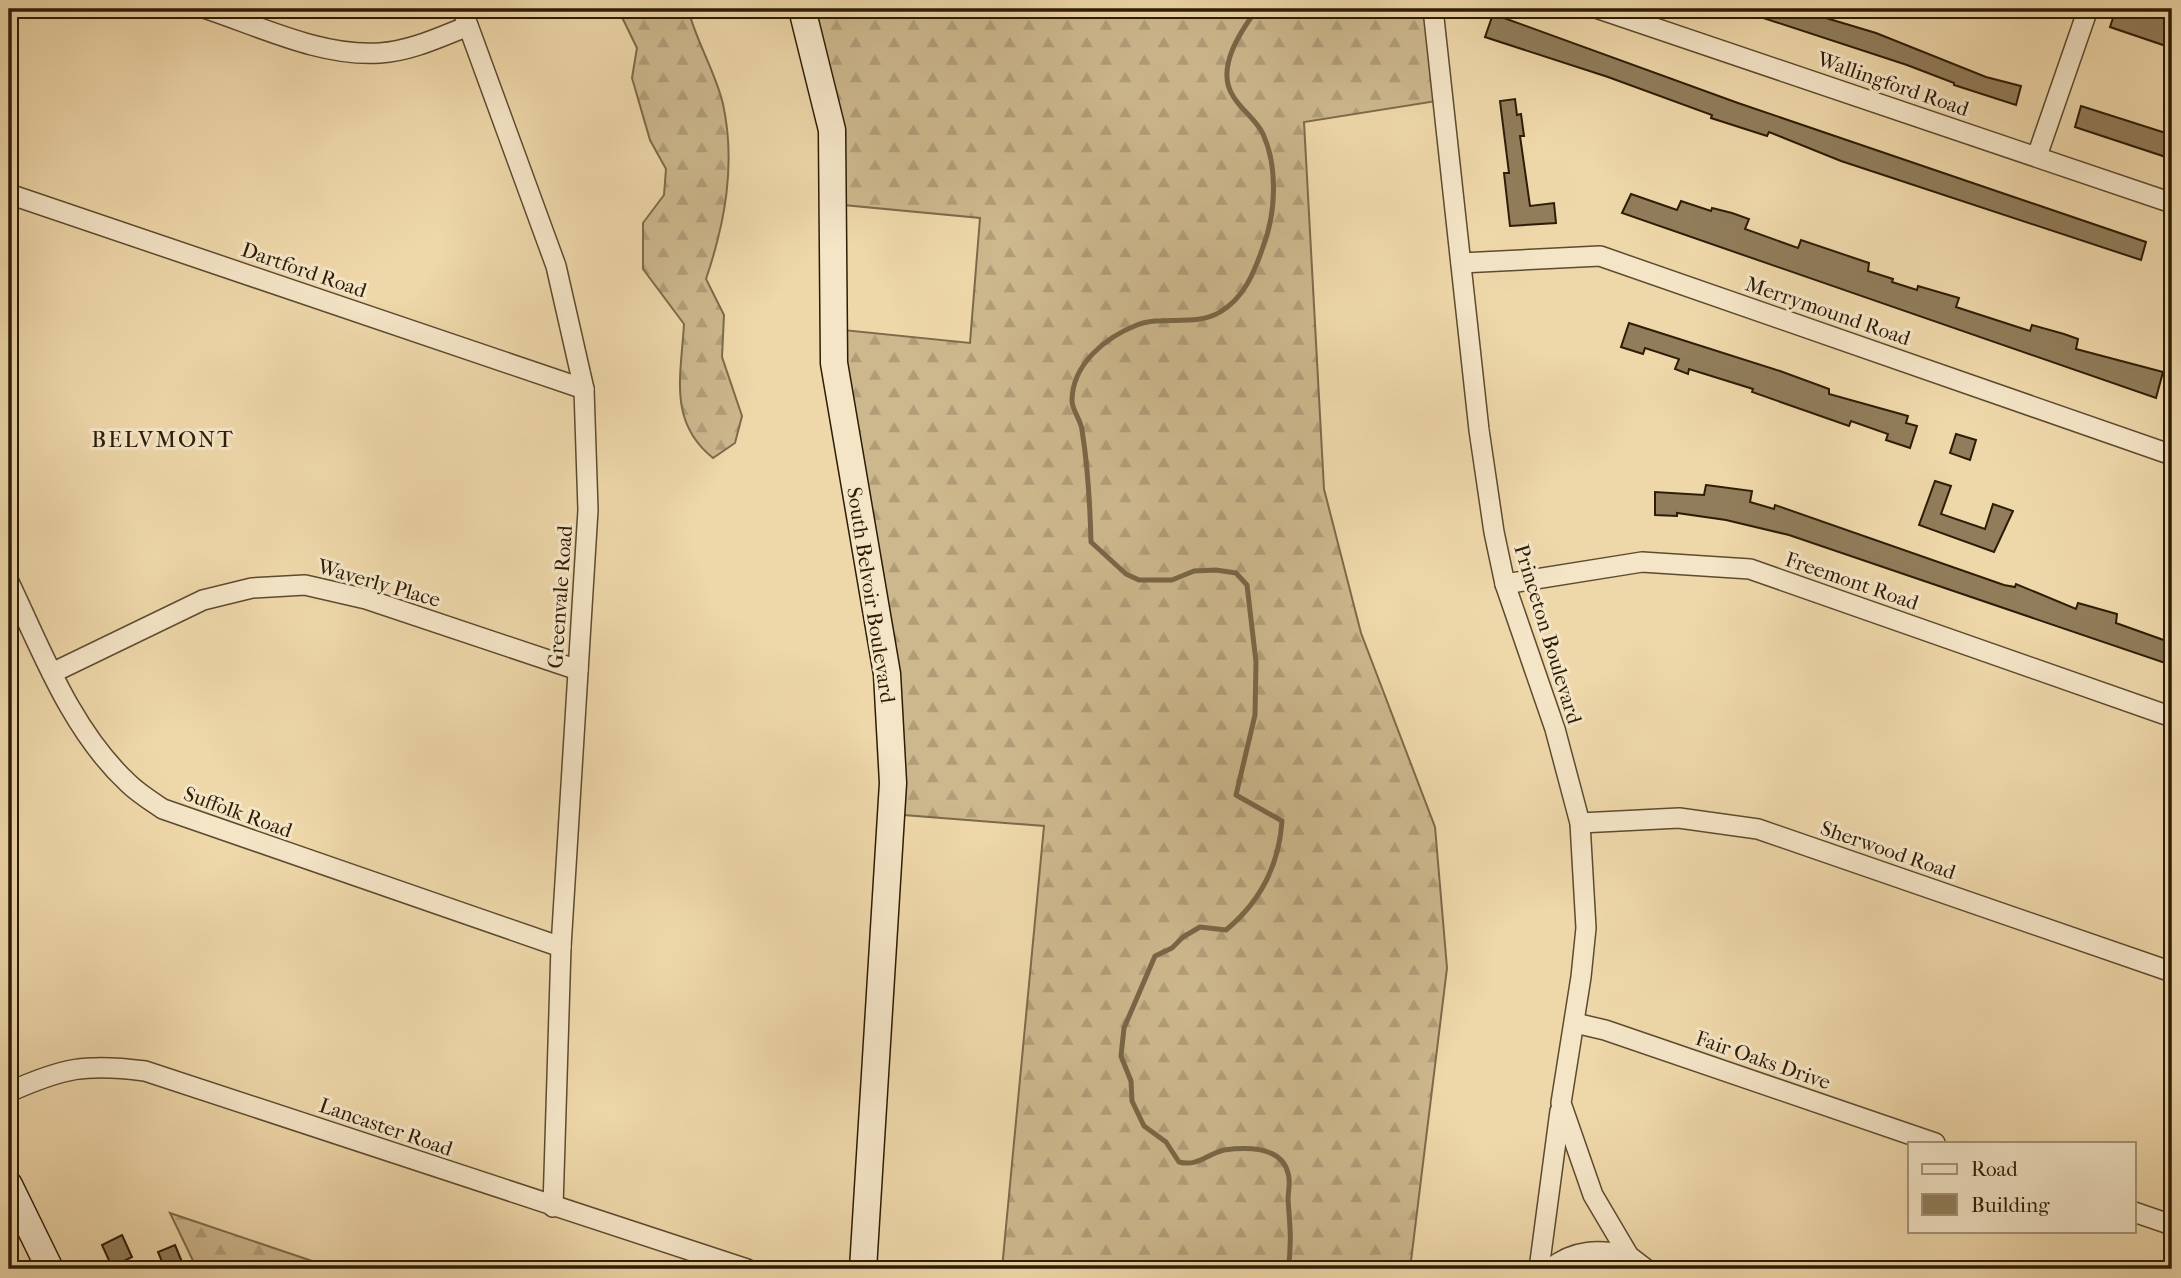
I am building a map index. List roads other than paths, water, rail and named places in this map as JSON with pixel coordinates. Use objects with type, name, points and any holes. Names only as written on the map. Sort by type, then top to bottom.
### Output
[{"type":"street","points":[[207,9],[309,44],[380,53],[418,45],[465,18]]},
{"type":"street","name":"South Belvoir Boulevard","points":[[802,9],[832,131],[834,363],[887,674],[893,783],[863,1269]]},
{"type":"street","name":"Princeton Boulevard","points":[[1433,9],[1479,430],[1504,584],[1555,729],[1580,822],[1586,928],[1575,1023],[1561,1103],[1593,1195],[1629,1256],[1646,1269]]},
{"type":"street","name":"Wallingford Road","points":[[1599,9],[2172,203]]},
{"type":"street","points":[[2037,156],[2088,9]]},
{"type":"street","name":"Greenvale Road","points":[[465,18],[555,266],[584,389],[588,510],[561,947],[553,1207]]},
{"type":"street","name":"Dartford Road","points":[[9,194],[584,389]]},
{"type":"street","name":"Merrymound Road","points":[[1461,263],[1600,256],[2172,455]]},
{"type":"street","name":"Freemont Road","points":[[1504,584],[1642,562],[1749,569],[2172,717]]},
{"type":"street","name":"Suffolk Road","points":[[9,583],[52,673],[97,749],[128,783],[163,809],[561,947]]},
{"type":"street","name":"Waverly Place","points":[[52,673],[203,600],[252,588],[305,585],[366,599],[578,670]]},
{"type":"street","name":"Sherwood Road","points":[[1580,822],[1679,818],[1758,830],[2172,972]]},
{"type":"street","name":"Fair Oaks Drive","points":[[1575,1023],[1605,1030],[1932,1142]]},
{"type":"street","name":"Lancaster Road","points":[[9,1092],[62,1070],[101,1065],[145,1071],[747,1269]]},
{"type":"street","points":[[1539,1269],[1561,1103]]},
{"type":"street","points":[[9,1185],[50,1269]]},
{"type":"street","points":[[2136,1213],[2172,1225]]},
{"type":"street","name":"Princeton Boulevard","points":[[1550,1269],[1578,1253],[1604,1250],[1629,1256]]},
{"type":"waterway","points":[[1257,9],[1232,50],[1227,74],[1233,96],[1263,134],[1273,175],[1271,220],[1252,275],[1236,300],[1220,312],[1200,319],[1147,322],[1114,337],[1084,364],[1078,375],[1072,401],[1084,444],[1091,542],[1126,574],[1139,580],[1172,580],[1194,571],[1216,570],[1236,573],[1247,585],[1256,662],[1255,715],[1236,795],[1282,821],[1277,853],[1258,895],[1226,930],[1200,927],[1183,937],[1172,948],[1155,956],[1124,1028],[1121,1056],[1131,1081],[1132,1101],[1144,1126],[1166,1142],[1179,1162],[1192,1163],[1224,1150],[1253,1149],[1271,1153],[1284,1164],[1289,1179],[1288,1269]]},
{"type":"district","name":"BELVMONT","points":[[163,439]]}]
